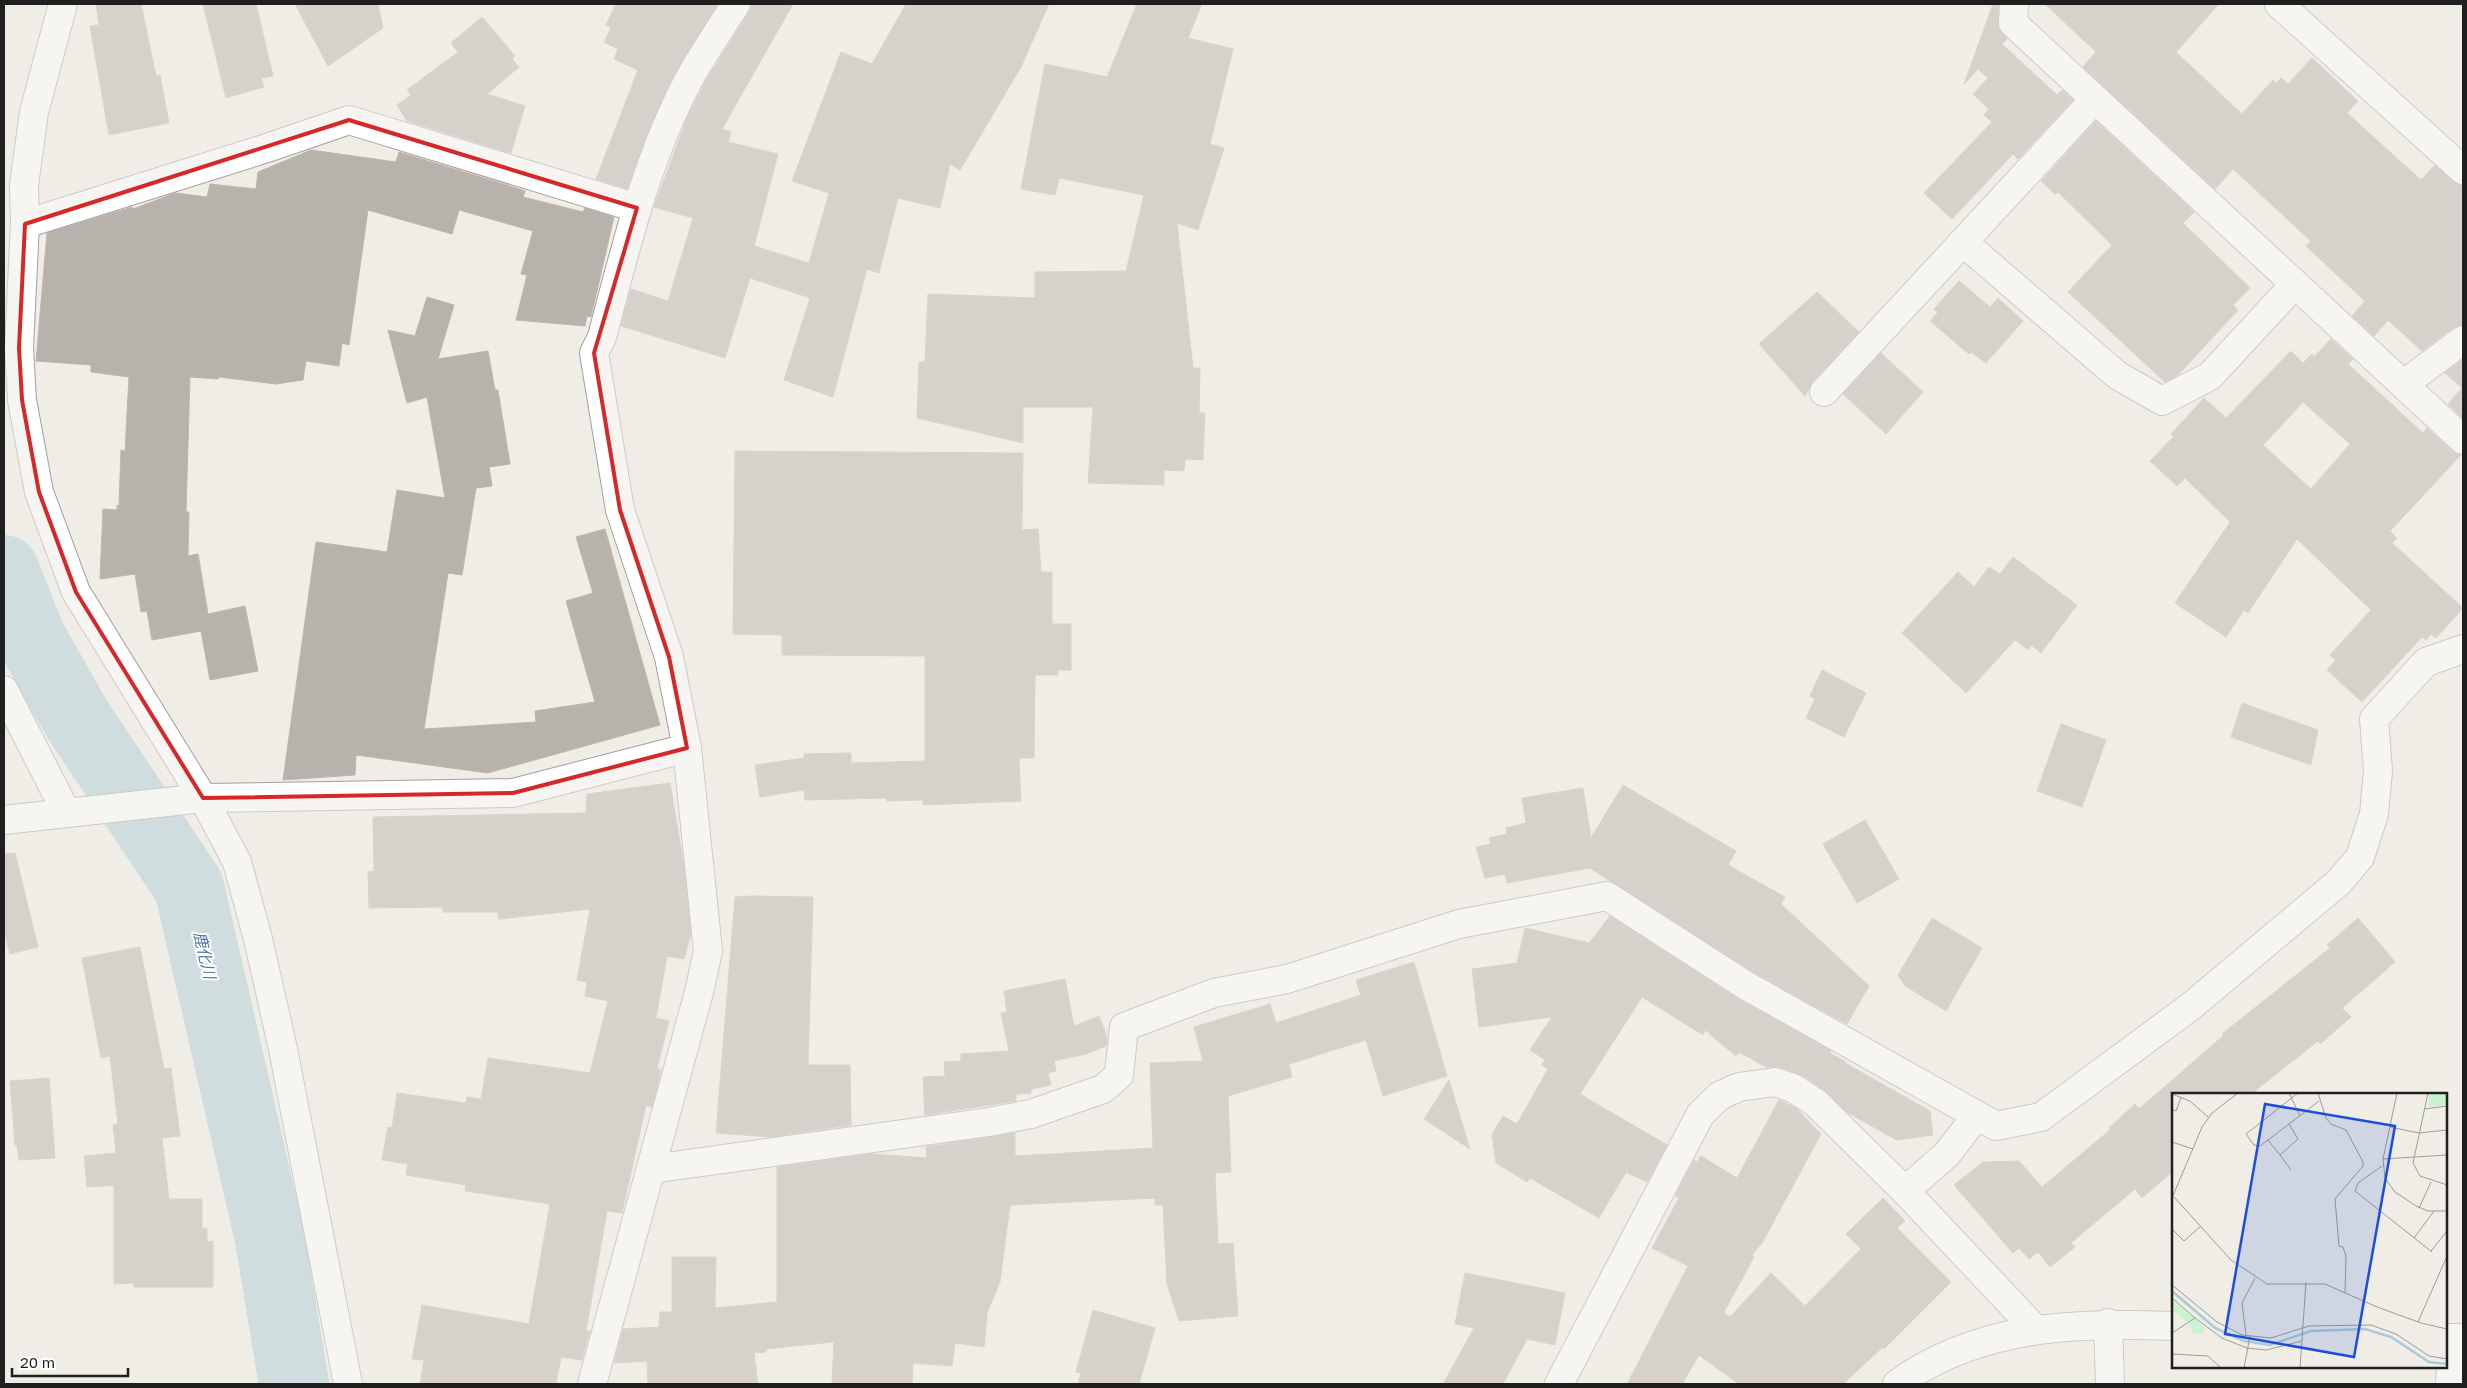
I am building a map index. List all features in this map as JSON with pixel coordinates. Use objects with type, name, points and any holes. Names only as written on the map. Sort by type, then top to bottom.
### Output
[{"type":"street","points":[[62,4],[34,112],[24,185],[25,224],[12,271],[22,400],[39,492],[76,592],[193,800],[237,862],[258,938],[283,1049],[348,1384]]},
{"type":"street","points":[[592,1384],[699,992],[708,950],[687,748],[669,657],[620,510],[594,353],[602,337],[637,208],[665,132],[688,81],[736,4]]},
{"type":"street","points":[[2014,4],[2013,23],[2463,440]]},
{"type":"street","points":[[2279,4],[2463,170]]},
{"type":"street","points":[[1824,392],[2095,99]]},
{"type":"street","points":[[25,224],[267,148],[349,120],[637,208]]},
{"type":"street","points":[[1963,242],[2117,375],[2162,401],[2210,376],[2295,284]]},
{"type":"street","points":[[2404,384],[2463,340]]},
{"type":"street","points":[[651,1169],[990,1122],[1031,1114],[1103,1089],[1119,1075],[1124,1027],[1214,994],[1287,979],[1459,924],[1607,896],[1745,985],[1996,1126],[2041,1118],[2190,1008],[2338,882],[2360,857],[2374,814],[2378,771],[2374,719],[2426,662],[2463,649]]},
{"type":"street","points":[[4,690],[77,812]]},
{"type":"street","points":[[4,820],[193,800],[513,792],[687,748]]},
{"type":"street","points":[[1558,1384],[1700,1115],[1720,1096],[1739,1088],[1775,1082],[1793,1088],[1816,1103],[1905,1191],[2035,1329]]},
{"type":"street","points":[[1905,1191],[1947,1154],[1978,1115]]},
{"type":"street","points":[[2108,1323],[2110,1384]]},
{"type":"street","points":[[1897,1384],[1908,1376],[1955,1353],[1988,1340],[2035,1329],[2108,1323],[2172,1326]]},
{"type":"street","points":[[2450,1384],[2454,1338]]},
{"type":"highlighted area","points":[[349,120],[637,208],[594,353],[620,510],[669,657],[687,748],[513,793],[203,798],[76,592],[39,492],[22,400],[19,348],[25,224]]},
{"type":"building","points":[[96,4],[141,4],[156,76],[160,75],[169,123],[109,135],[90,26],[99,25]]},
{"type":"building","points":[[203,4],[256,4],[273,76],[261,78],[264,87],[226,98]]},
{"type":"building","points":[[295,4],[378,4],[383,28],[328,66]]},
{"type":"building","points":[[616,4],[718,4],[674,74],[646,136],[627,189],[596,179],[638,70],[614,59],[618,49],[604,42],[611,28],[606,25]]},
{"type":"building","points":[[751,4],[793,4],[722,129],[731,132],[728,142],[778,154],[754,246],[809,263],[829,193],[792,181],[841,52],[872,64],[906,4],[1049,4],[1021,67],[960,170],[950,164],[940,208],[898,198],[879,273],[867,269],[833,397],[784,380],[810,298],[750,278],[725,358],[621,326],[631,289],[668,301],[693,218],[654,207],[687,118],[707,79],[749,12]]},
{"type":"building","points":[[1137,4],[1202,4],[1188,38],[1233,49],[1210,144],[1224,148],[1198,230],[1177,223],[1193,368],[1200,368],[1199,413],[1205,413],[1203,460],[1185,459],[1184,471],[1164,470],[1164,485],[1088,483],[1093,407],[1023,407],[1023,443],[917,418],[919,362],[925,362],[928,294],[1035,298],[1035,272],[1126,271],[1144,195],[1059,178],[1055,195],[1021,189],[1045,64],[1107,77]]},
{"type":"building","points":[[1993,4],[1998,4],[1998,28],[2007,39],[2002,44],[2057,95],[2062,90],[2073,100],[2018,159],[2013,154],[1952,219],[1924,193],[1992,122],[1984,115],[1989,109],[1973,94],[1988,78],[1978,69],[1964,84]]},
{"type":"building","points":[[2045,4],[2219,4],[2176,52],[2242,114],[2273,80],[2276,83],[2281,78],[2288,84],[2312,58],[2358,101],[2347,113],[2421,180],[2435,165],[2453,182],[2463,185],[2463,325],[2454,327],[2422,351],[2388,320],[2374,336],[2352,316],[2365,301],[2306,246],[2311,241],[2233,169],[2215,189],[2083,67],[2096,52]]},
{"type":"building","points":[[482,17],[515,56],[512,59],[519,67],[487,94],[525,106],[511,153],[407,121],[397,105],[411,95],[407,90],[458,52],[451,43]]},
{"type":"building","points":[[2096,121],[2194,212],[2183,223],[2250,288],[2233,305],[2238,310],[2178,375],[2165,382],[2068,292],[2112,245],[2058,192],[2055,194],[2041,181]]},
{"type":"building","points":[[311,150],[396,162],[399,152],[525,191],[523,197],[583,212],[585,208],[614,217],[591,317],[587,316],[585,326],[516,320],[527,275],[521,274],[533,231],[459,210],[452,234],[368,210],[349,345],[342,343],[339,366],[306,361],[303,380],[276,384],[219,377],[218,379],[190,377],[186,512],[189,512],[188,556],[198,554],[208,614],[245,606],[258,671],[210,680],[201,631],[152,640],[147,611],[141,612],[135,574],[100,579],[103,509],[117,510],[117,505],[119,506],[121,450],[125,451],[129,377],[91,372],[91,365],[36,361],[47,233],[132,207],[133,209],[175,193],[207,197],[210,184],[256,189],[258,172]]},
{"type":"building","points":[[1959,281],[1990,307],[1998,298],[2023,321],[1986,363],[1971,352],[1969,354],[1930,321],[1938,312],[1934,309]]},
{"type":"building","points":[[1817,292],[1859,332],[1813,381],[1805,396],[1759,344]]},
{"type":"building","points":[[427,297],[454,305],[438,359],[488,351],[495,390],[498,390],[510,464],[489,467],[492,486],[476,488],[462,575],[448,573],[424,729],[536,722],[535,711],[595,702],[566,601],[593,593],[576,537],[605,529],[660,725],[488,773],[356,755],[355,775],[283,780],[316,542],[387,552],[397,490],[445,498],[427,397],[407,403],[388,330],[415,336]]},
{"type":"building","points":[[2331,339],[2353,359],[2348,364],[2423,433],[2427,428],[2452,451],[2461,455],[2390,531],[2397,538],[2392,543],[2463,608],[2436,638],[2431,634],[2426,640],[2422,637],[2362,702],[2327,670],[2336,660],[2330,655],[2371,610],[2297,539],[2248,613],[2244,610],[2226,637],[2175,603],[2230,522],[2185,478],[2177,486],[2150,461],[2174,436],[2171,434],[2204,398],[2226,418],[2291,351],[2303,363],[2312,354],[2314,357]],"holes":[[[2303,402],[2350,444],[2311,489],[2263,445]]]},
{"type":"building","points":[[1881,353],[1923,392],[1886,434],[1843,394]]},
{"type":"building","points":[[2463,359],[2463,419],[2448,404],[2462,388],[2445,373]]},
{"type":"building","points":[[735,451],[1023,453],[1022,530],[1038,529],[1041,572],[1052,572],[1052,624],[1071,624],[1071,670],[1058,670],[1058,675],[1035,675],[1034,758],[1019,758],[1021,801],[923,805],[923,800],[887,801],[886,798],[805,800],[804,790],[760,797],[755,765],[804,758],[804,754],[851,753],[851,763],[925,761],[925,656],[782,655],[782,635],[733,634]]},
{"type":"building","points":[[2013,557],[2077,605],[2041,653],[2031,645],[2028,650],[2015,640],[1966,693],[1902,633],[1958,572],[1974,587],[1989,567],[2000,574]]},
{"type":"building","points":[[1822,670],[1866,693],[1844,737],[1806,718],[1815,699],[1810,696]]},
{"type":"building","points":[[2242,703],[2318,730],[2311,765],[2231,737]]},
{"type":"building","points":[[2061,724],[2106,740],[2082,807],[2037,791]]},
{"type":"building","points":[[670,783],[684,866],[691,934],[684,959],[667,956],[656,1018],[669,1021],[657,1068],[661,1070],[652,1107],[646,1105],[622,1213],[607,1211],[586,1331],[590,1331],[582,1360],[561,1357],[556,1384],[420,1384],[424,1360],[412,1359],[422,1305],[529,1324],[550,1204],[465,1191],[466,1185],[406,1175],[408,1164],[382,1160],[388,1127],[392,1128],[397,1093],[466,1103],[467,1097],[481,1099],[488,1058],[590,1073],[608,1001],[585,996],[587,982],[577,980],[590,909],[499,919],[498,912],[443,912],[443,907],[369,908],[368,872],[374,871],[373,817],[586,813],[587,794]]},
{"type":"building","points":[[1623,785],[1736,851],[1728,865],[1785,897],[1781,904],[1869,986],[1847,1024],[1753,972],[1590,868],[1507,883],[1505,874],[1485,878],[1476,847],[1491,844],[1489,838],[1507,834],[1506,828],[1526,823],[1522,798],[1583,788],[1591,838]]},
{"type":"building","points":[[1865,820],[1899,879],[1857,903],[1823,844]]},
{"type":"building","points":[[15,853],[38,947],[10,954],[4,929],[4,854]]},
{"type":"building","points":[[735,897],[813,897],[808,1065],[850,1065],[851,1125],[770,1137],[716,1133]]},
{"type":"building","points":[[1610,916],[1737,998],[1831,1051],[1830,1053],[1845,1063],[1930,1111],[1933,1135],[1897,1140],[1848,1113],[1827,1092],[1802,1075],[1780,1067],[1766,1067],[1739,1052],[1736,1056],[1705,1030],[1703,1035],[1642,997],[1580,1094],[1667,1145],[1647,1182],[1626,1172],[1599,1218],[1530,1178],[1527,1182],[1496,1163],[1492,1134],[1503,1116],[1517,1124],[1548,1069],[1542,1065],[1545,1060],[1530,1050],[1552,1017],[1479,1027],[1472,969],[1517,963],[1525,928],[1589,943]]},
{"type":"building","points":[[1932,918],[1982,948],[1946,1011],[1905,986],[1898,975]]},
{"type":"building","points":[[2358,918],[2395,962],[2342,1008],[2351,1017],[2320,1044],[2318,1041],[2252,1093],[2172,1093],[2172,1172],[2142,1198],[2135,1189],[2071,1243],[2075,1247],[2050,1267],[2038,1252],[2029,1259],[2019,1248],[2013,1253],[1954,1185],[1983,1162],[2019,1161],[2042,1187],[2110,1130],[2109,1128],[2135,1104],[2139,1109],[2224,1035],[2222,1034],[2330,948],[2327,945]]},
{"type":"building","points":[[140,947],[164,1069],[171,1068],[180,1136],[162,1138],[169,1199],[202,1199],[202,1228],[207,1228],[207,1242],[213,1241],[213,1287],[134,1287],[134,1283],[114,1284],[114,1185],[87,1187],[84,1156],[116,1153],[113,1125],[118,1124],[110,1056],[101,1058],[82,958]]},
{"type":"building","points":[[1414,962],[1447,1076],[1383,1096],[1366,1040],[1289,1064],[1292,1077],[1228,1096],[1231,1172],[1215,1173],[1218,1244],[1233,1243],[1238,1316],[1179,1321],[1167,1284],[1163,1205],[1155,1205],[1155,1198],[1010,1205],[1000,1282],[987,1313],[984,1347],[955,1343],[952,1366],[913,1363],[912,1384],[832,1384],[834,1342],[766,1349],[766,1352],[754,1353],[758,1384],[648,1384],[647,1361],[614,1363],[623,1329],[659,1327],[660,1312],[672,1312],[672,1257],[716,1257],[715,1308],[777,1302],[777,1167],[872,1154],[927,1158],[926,1147],[1015,1133],[1015,1156],[1153,1148],[1150,1063],[1203,1061],[1194,1027],[1270,1004],[1276,1023],[1361,995],[1356,980]]},
{"type":"building","points":[[1065,979],[1074,1026],[1099,1016],[1107,1037],[1106,1046],[1086,1054],[1054,1061],[1056,1071],[1048,1073],[1051,1085],[1031,1089],[1031,1093],[1016,1094],[1016,1101],[925,1115],[923,1077],[945,1076],[944,1062],[961,1061],[961,1054],[1009,1051],[1001,1013],[1007,1012],[1004,991]]},
{"type":"building","points":[[49,1078],[55,1158],[19,1160],[17,1145],[15,1145],[10,1081]]},
{"type":"building","points":[[1449,1080],[1470,1149],[1424,1119]]},
{"type":"building","points":[[1779,1100],[1796,1108],[1821,1134],[1762,1243],[1752,1255],[1754,1257],[1724,1312],[1730,1317],[1771,1273],[1805,1306],[1861,1249],[1846,1234],[1883,1198],[1905,1221],[1897,1228],[1951,1282],[1884,1349],[1883,1347],[1843,1384],[1739,1384],[1699,1355],[1682,1384],[1627,1384],[1688,1266],[1652,1248],[1679,1198],[1675,1196],[1694,1160],[1697,1162],[1701,1156],[1737,1178]]},
{"type":"building","points":[[1465,1273],[1565,1293],[1555,1345],[1527,1339],[1503,1384],[1443,1384],[1474,1328],[1455,1324]]},
{"type":"building","points":[[1093,1310],[1155,1328],[1139,1384],[1078,1384],[1081,1373],[1076,1372]]},
{"type":"waterway","name":"鹿化川","points":[[4,570],[31,638],[77,719],[189,887],[270,1239],[294,1384]]}]
